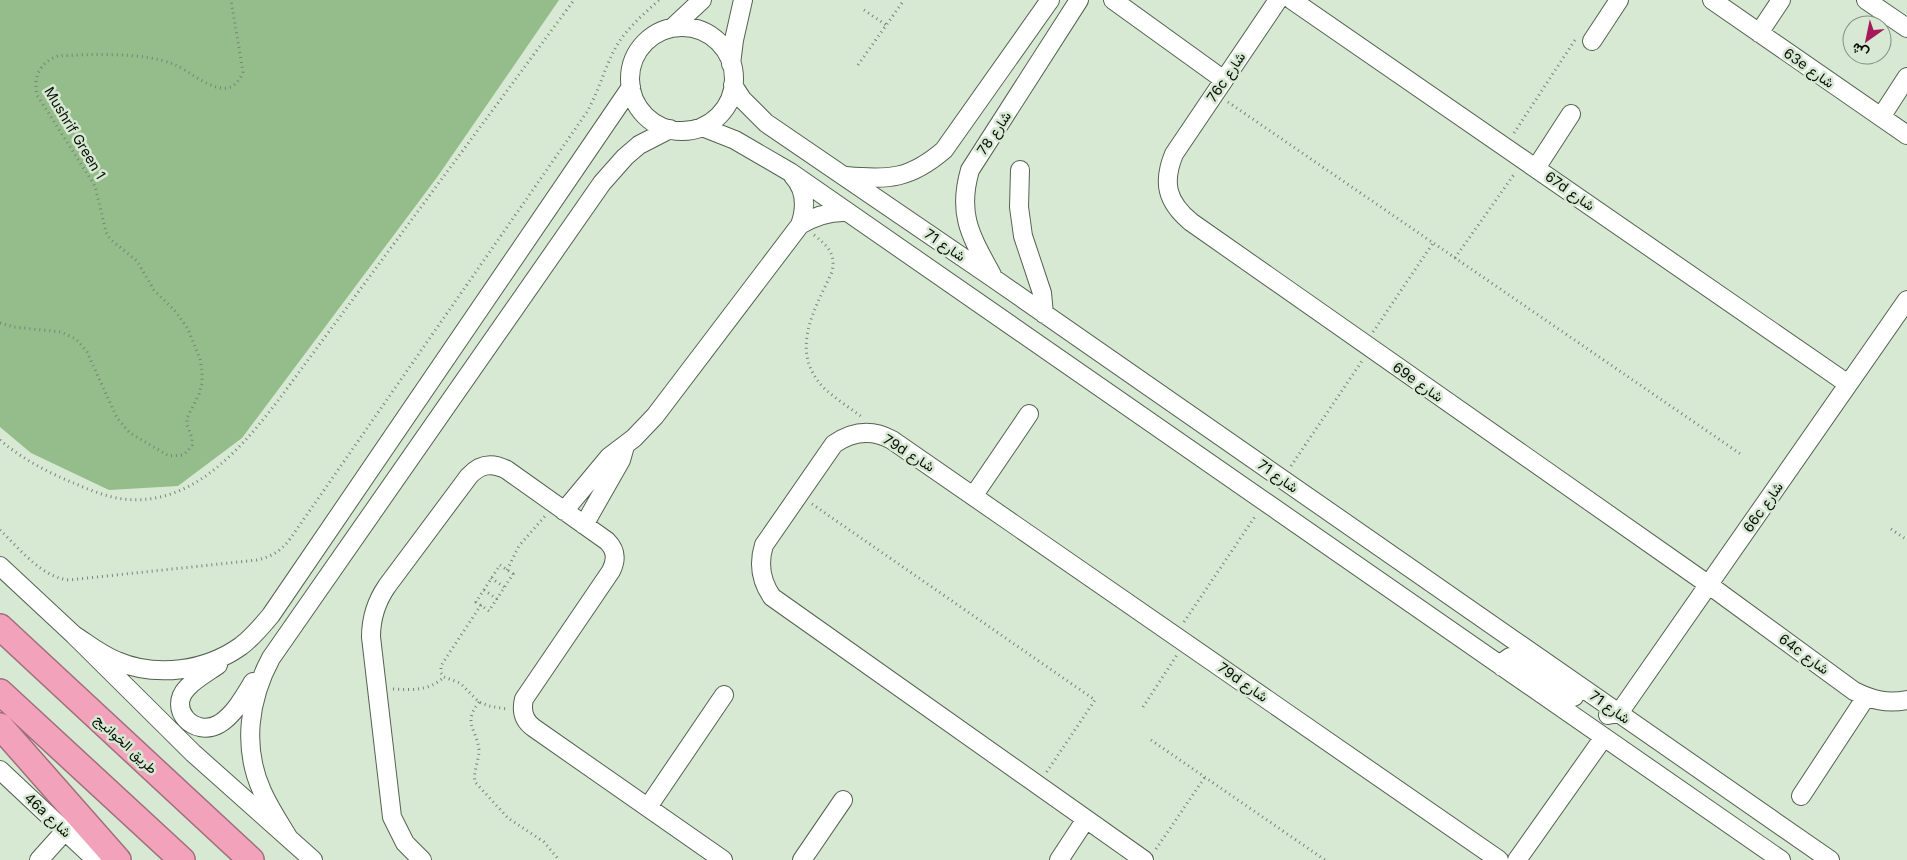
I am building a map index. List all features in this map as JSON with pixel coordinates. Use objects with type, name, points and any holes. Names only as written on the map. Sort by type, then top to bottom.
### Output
[{"type":"highway","name":"طريق الخوانيج","points":[[0,628],[251,860]]},
{"type":"highway","points":[[0,692],[182,860]]},
{"type":"highway","points":[[0,726],[118,860]]},
{"type":"street","points":[[672,28],[702,0]]},
{"type":"street","points":[[731,64],[721,45],[704,32],[683,27],[672,28],[654,35],[639,49],[631,67],[631,87],[638,106],[651,121],[670,129],[692,130],[710,122],[723,110],[732,94],[731,64],[735,32],[743,0]]},
{"type":"street","points":[[845,176],[877,179],[895,177],[913,171],[930,162],[944,150],[1050,0]]},
{"type":"street","name":"شارع 78","points":[[993,278],[968,227],[964,208],[965,188],[970,170],[1079,0]]},
{"type":"street","points":[[1113,0],[1219,86]]},
{"type":"street","name":"76c شارع","points":[[1174,154],[1278,0]]},
{"type":"street","name":"67d شارع","points":[[1292,0],[1848,384]]},
{"type":"street","points":[[1586,37],[1619,0]]},
{"type":"street","name":"63e شارع","points":[[1712,0],[1907,135]]},
{"type":"street","points":[[1755,30],[1770,0]]},
{"type":"street","points":[[1755,30],[1781,0]]},
{"type":"street","points":[[1866,0],[1907,28]]},
{"type":"street","points":[[1881,117],[1907,77]]},
{"type":"street","name":"شارع 71","points":[[733,84],[748,106],[766,124],[993,278],[1830,860]]},
{"type":"street","points":[[631,87],[271,615],[258,631],[242,645],[186,688],[181,699],[181,710],[186,720],[201,728],[210,728],[225,720],[239,705],[602,183],[638,145],[670,129]]},
{"type":"street","points":[[1530,164],[1571,114]]},
{"type":"street","name":"شارع 71","points":[[702,126],[735,140],[790,172],[1781,860]]},
{"type":"street","name":"69e شارع","points":[[1174,154],[1168,169],[1167,184],[1171,199],[1179,212],[1191,222],[1709,586]]},
{"type":"street","points":[[1020,170],[1019,206],[1023,236],[1042,293],[1044,314]]},
{"type":"street","points":[[559,507],[609,457],[626,445],[654,416],[800,225],[804,216],[803,192],[798,181],[790,172]]},
{"type":"street","points":[[800,225],[826,213],[847,212]]},
{"type":"street","name":"66c شارع","points":[[1619,713],[1907,300]]},
{"type":"street","points":[[974,495],[1029,414]]},
{"type":"street","name":"79d شارع","points":[[1149,856],[1086,820],[772,598],[763,581],[760,563],[768,537],[834,444],[849,435],[867,432],[892,440],[1499,860]]},
{"type":"street","points":[[584,524],[621,460],[626,445]]},
{"type":"street","points":[[422,860],[406,843],[392,817],[371,626],[376,605],[387,586],[475,470],[491,464],[500,466],[584,524],[613,547],[616,555],[615,563],[524,700],[522,710],[529,724],[723,860]]},
{"type":"street","points":[[0,566],[74,635],[193,753],[313,860]]},
{"type":"street","name":"64c شارع","points":[[1709,586],[1854,691],[1881,701],[1896,702],[1907,700]]},
{"type":"street","points":[[74,635],[102,654],[118,662],[151,670],[170,671],[188,669],[224,656],[242,645]]},
{"type":"street","points":[[1502,667],[1506,659],[1515,657],[1597,712],[1604,714],[1619,713]]},
{"type":"street","points":[[270,658],[255,694],[250,733],[255,772],[261,790],[288,837]]},
{"type":"street","points":[[648,807],[724,695]]},
{"type":"street","points":[[1801,796],[1866,697]]},
{"type":"street","points":[[1517,860],[1604,737]]},
{"type":"street","name":"46a شارع","points":[[0,770],[96,860]]},
{"type":"street","points":[[802,860],[843,800]]},
{"type":"street","points":[[1059,860],[1086,820]]},
{"type":"street","points":[[38,860],[65,831]]},
{"type":"path","name":"Mushrif Green 1","points":[[0,323],[14,327],[61,332],[76,339],[87,352],[117,418],[130,433],[169,456],[183,455],[188,451],[192,444],[192,438],[187,418],[199,394],[202,383],[200,359],[188,329],[176,312],[154,290],[137,261],[110,239],[106,232],[94,186],[37,95],[36,79],[44,64],[58,56],[131,56],[145,57],[173,64],[212,85],[228,88],[235,85],[243,72],[231,0]]},
{"type":"path","points":[[0,440],[47,471],[86,488],[121,499],[137,500],[167,496],[188,487],[213,472],[236,451],[272,409],[574,0]]},
{"type":"path","points":[[0,530],[44,571],[56,578],[69,580],[257,560],[272,556],[279,551],[290,539],[340,468],[587,112],[622,38],[633,24],[659,0]]},
{"type":"path","points":[[858,66],[904,0]]},
{"type":"path","points":[[864,10],[886,25]]},
{"type":"path","points":[[1505,147],[1586,37]]},
{"type":"path","points":[[1219,86],[1433,243],[1742,455]]},
{"type":"path","points":[[1456,258],[1530,164]]},
{"type":"path","points":[[800,225],[829,247],[833,255],[834,264],[807,330],[806,350],[811,369],[826,390],[869,422]]},
{"type":"path","points":[[1282,478],[1433,243]]},
{"type":"path","points":[[798,494],[1095,700],[1038,786]]},
{"type":"path","points":[[1144,707],[1180,638],[1265,502]]},
{"type":"path","points":[[507,570],[519,546],[528,534],[559,507]]},
{"type":"path","points":[[1891,529],[1907,540]]},
{"type":"path","points":[[500,565],[507,570],[513,574],[489,610],[476,602],[500,565]]},
{"type":"path","points":[[491,578],[504,586]]},
{"type":"path","points":[[484,590],[497,599]]},
{"type":"path","points":[[481,605],[441,666],[441,673],[444,677],[460,683],[479,702],[499,709],[522,710]]},
{"type":"path","points":[[389,689],[418,690],[428,688],[437,684],[444,677]]},
{"type":"path","points":[[479,702],[472,712],[471,718],[472,731],[479,749],[474,776],[475,782],[508,818],[544,842],[560,860]]},
{"type":"path","points":[[1151,740],[1325,860]]},
{"type":"path","points":[[1149,856],[1205,777]]},
{"type":"green space","points":[[0,0],[559,0],[438,176],[242,438],[178,486],[109,490],[31,453],[0,427]]}]
